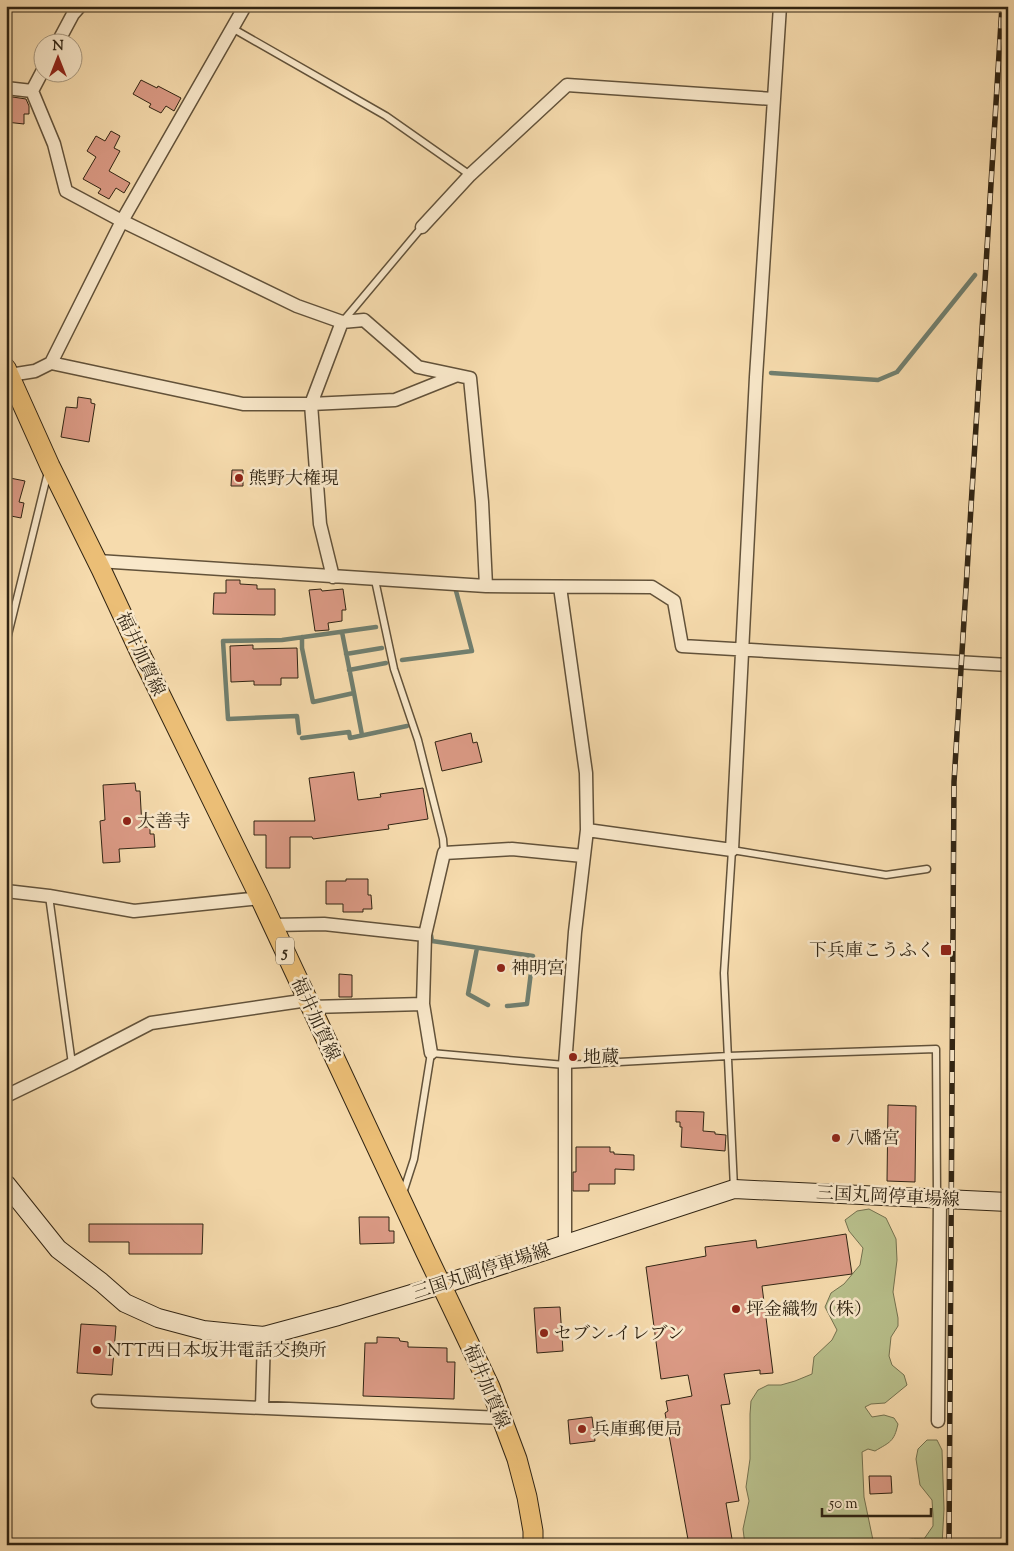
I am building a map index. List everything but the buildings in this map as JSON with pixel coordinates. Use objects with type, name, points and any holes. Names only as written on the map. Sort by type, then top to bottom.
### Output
[{"type":"main road","name":"福井加賀線","points":[[8,371],[50,466],[98,561],[142,657],[273,925],[490,1387],[517,1459],[527,1497],[533,1531],[533,1545]]},
{"type":"main road","name":"三国丸岡停車場線","points":[[6,1184],[58,1249],[125,1303],[158,1318],[203,1330],[264,1336],[441,1285],[734,1189],[1008,1202]]},
{"type":"street","points":[[63,32],[73,14],[80,6]]},
{"type":"street","points":[[51,363],[122,220],[173,135],[245,6]]},
{"type":"street","points":[[587,830],[732,850],[741,649],[780,6]]},
{"type":"street","points":[[32,91],[37,82]]},
{"type":"street","points":[[422,227],[470,175],[567,85],[773,99]]},
{"type":"street","points":[[6,88],[32,91]]},
{"type":"street","points":[[32,91],[54,144],[66,191],[297,306],[342,322],[364,320],[418,367],[470,378],[482,502],[486,586]]},
{"type":"street","points":[[333,577],[320,524],[312,404],[342,322]]},
{"type":"street","points":[[8,371],[36,370],[51,363],[243,404],[312,404],[395,400],[455,376]]},
{"type":"street","points":[[98,561],[486,586],[652,587],[674,601],[682,646],[1008,665]]},
{"type":"street","points":[[560,587],[586,773],[587,830],[575,932],[565,1066],[565,1244]]},
{"type":"street","points":[[431,1053],[423,1004],[425,935],[444,853],[512,850],[583,856]]},
{"type":"street","points":[[6,891],[49,896],[134,911],[260,898]]},
{"type":"street","points":[[273,925],[324,924],[425,935]]},
{"type":"street","points":[[6,1096],[151,1023],[309,1004],[423,1004]]},
{"type":"street","points":[[938,1198],[938,1421]]},
{"type":"street","points":[[262,1407],[264,1336]]},
{"type":"street","points":[[98,1401],[502,1418]]},
{"type":"lane","points":[[232,28],[386,116],[470,175]]},
{"type":"lane","points":[[342,322],[422,227]]},
{"type":"lane","points":[[6,643],[50,466]]},
{"type":"lane","points":[[375,580],[394,669],[418,740],[444,853]]},
{"type":"lane","points":[[734,1189],[724,973],[732,850],[886,875],[927,869]]},
{"type":"lane","points":[[49,896],[72,1064]]},
{"type":"lane","points":[[401,1199],[414,1159],[431,1053],[565,1066],[728,1056],[936,1049],[938,1198]]},
{"type":"green space","points":[[869,1209],[886,1218],[896,1239],[897,1260],[893,1292],[898,1326],[891,1337],[889,1356],[892,1365],[904,1375],[907,1385],[885,1403],[871,1404],[865,1407],[872,1417],[884,1415],[894,1418],[898,1424],[895,1435],[888,1443],[875,1451],[868,1449],[862,1452],[864,1497],[874,1545],[745,1545],[743,1529],[749,1501],[746,1487],[750,1459],[751,1401],[758,1390],[768,1385],[781,1385],[812,1374],[814,1357],[832,1340],[837,1330],[825,1307],[831,1293],[844,1284],[860,1265],[863,1248],[849,1231],[845,1220],[857,1211]]},
{"type":"green space","points":[[927,1440],[937,1440],[942,1450],[944,1509],[942,1545],[899,1545],[910,1539],[924,1539],[933,1526],[932,1500],[920,1485],[916,1459],[918,1449]]},
{"type":"waterway","points":[[771,373],[878,380],[897,372],[975,275]]},
{"type":"waterway","points":[[402,660],[472,651],[456,591]]},
{"type":"waterway","points":[[299,733],[297,716],[228,719],[223,641],[282,640],[376,627]]},
{"type":"waterway","points":[[302,637],[302,648],[313,702],[354,693],[342,632]]},
{"type":"waterway","points":[[346,654],[382,648]]},
{"type":"waterway","points":[[349,670],[386,663]]},
{"type":"waterway","points":[[354,693],[362,735]]},
{"type":"waterway","points":[[302,738],[349,732],[350,738],[407,726]]},
{"type":"waterway","points":[[431,935],[432,941],[533,956],[527,1004],[507,1006]]},
{"type":"waterway","points":[[477,948],[468,994],[488,1005]]},
{"type":"railway","points":[[949,1545],[954,782],[1002,6]]},
{"type":"place","name":"熊野大権現","points":[[239,478]]},
{"type":"place","name":"大善寺","points":[[127,821]]},
{"type":"place","name":"下兵庫こうふく","points":[[946,950]]},
{"type":"place","name":"神明宮","points":[[501,968]]},
{"type":"place","name":"地蔵","points":[[573,1057]]},
{"type":"place","name":"八幡宮","points":[[836,1138]]},
{"type":"place","name":"坪金織物（株）","points":[[736,1309]]},
{"type":"place","name":"セブン-イレブン","points":[[544,1333]]},
{"type":"place","name":"NTT西日本坂井電話交換所","points":[[97,1350]]},
{"type":"place","name":"兵庫郵便局","points":[[582,1429]]}]
